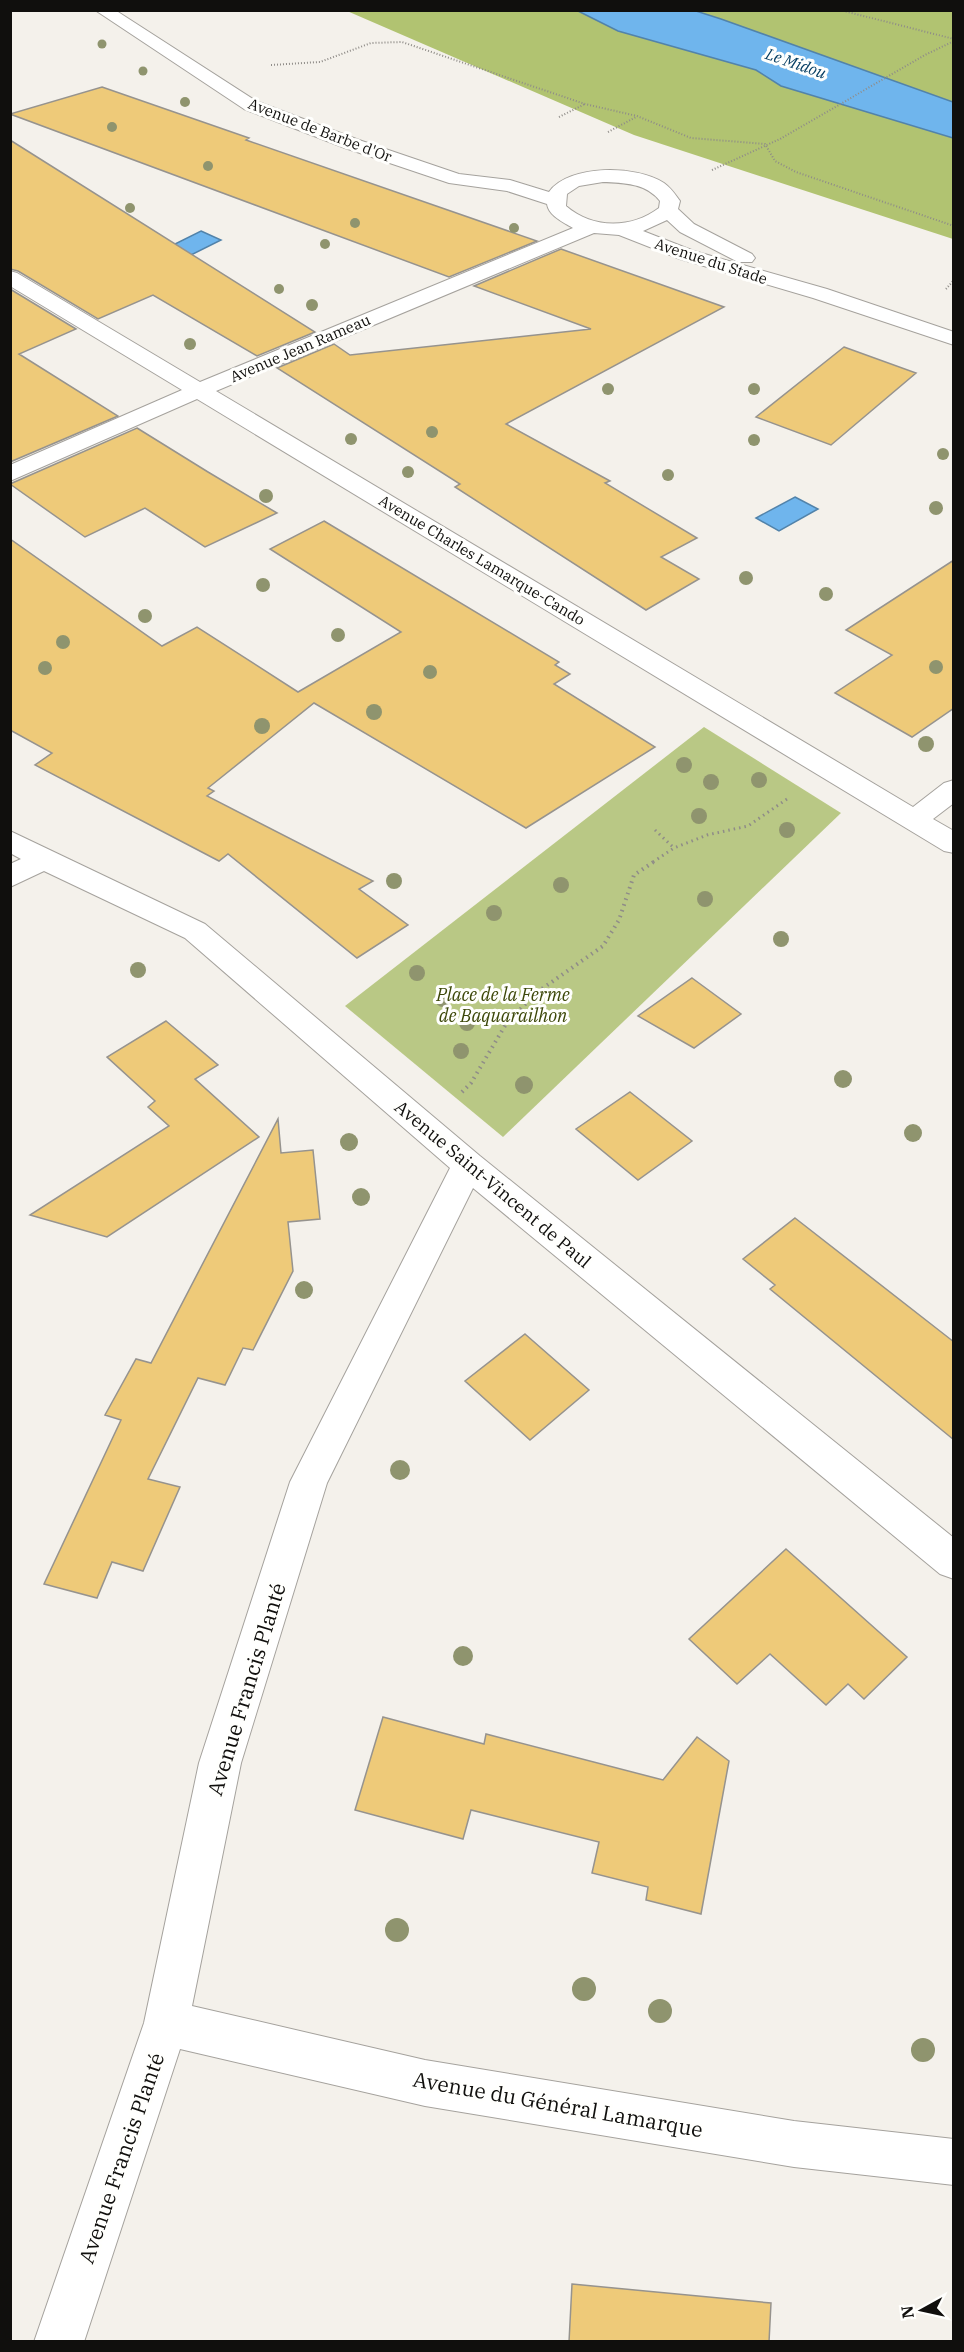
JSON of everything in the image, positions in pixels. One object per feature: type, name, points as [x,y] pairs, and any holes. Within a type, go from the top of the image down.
[{"type":"street","name":"Avenue de Barbe d'Or","points":[[103,10],[250,105],[352,144],[456,179],[510,186],[557,201]]},
{"type":"street","points":[[603,176],[621,176],[657,186],[670,201],[668,210],[651,223],[622,229],[592,227],[563,215],[556,207],[557,194],[572,183],[603,176]]},
{"type":"street","name":"Avenue du Stade","points":[[668,210],[687,228],[802,289]]},
{"type":"street","name":"Avenue Jean Rameau","points":[[10,474],[199,390],[592,227]]},
{"type":"street","name":"Avenue du Stade","points":[[622,229],[658,246],[728,269],[802,289],[954,339]]},
{"type":"street","name":"Avenue Charles Lamarque-Cando","points":[[10,277],[954,844]]},
{"type":"street","points":[[914,820],[954,789]]},
{"type":"street","name":"Avenue Saint-Vincent de Paul","points":[[10,840],[43,859],[195,931],[468,1165],[954,1562]]},
{"type":"street","points":[[10,877],[43,859]]},
{"type":"street","name":"Avenue Francis Planté","points":[[59,2342],[166,2022],[220,1762],[309,1482],[468,1165]]},
{"type":"street","name":"Avenue du Général Lamarque","points":[[166,2022],[425,2083],[794,2144],[954,2162]]},
{"type":"path","points":[[840,10],[954,40]]},
{"type":"path","points":[[263,67],[324,61],[362,44],[391,40],[585,104],[637,116],[691,138],[765,144]]},
{"type":"path","points":[[712,170],[780,139],[954,40]]},
{"type":"path","points":[[559,117],[585,104]]},
{"type":"path","points":[[606,133],[637,116]]},
{"type":"path","points":[[765,144],[774,161],[796,172],[954,226]]},
{"type":"path","points":[[425,1128],[471,1083],[506,1024],[536,993],[603,946],[619,920],[634,875],[674,848],[707,835],[748,826],[788,799],[820,764]]},
{"type":"path","points":[[655,830],[674,848]]},
{"type":"green space","points":[[347,11],[953,11],[953,239],[634,135]]},
{"type":"green space","name":"Place de la Ferme de Baquarailhon","points":[[704,727],[841,813],[503,1137],[345,1006]]},
{"type":"water","name":"Le Midou","points":[[578,11],[696,11],[721,19],[953,102],[953,138],[781,86],[756,70],[618,31]]},
{"type":"water","points":[[201,231],[221,240],[189,256],[169,247]]},
{"type":"water","points":[[795,497],[818,509],[779,531],[756,518]]},
{"type":"building","points":[[102,87],[249,138],[246,140],[537,241],[449,277],[10,114]]},
{"type":"building","points":[[10,140],[315,332],[257,356],[153,295],[98,319],[18,271],[10,269]]},
{"type":"building","points":[[561,249],[724,307],[506,424],[610,481],[605,483],[697,538],[661,557],[699,579],[646,610],[455,487],[460,484],[277,368],[334,344],[350,355],[591,329],[474,286]]},
{"type":"building","points":[[10,289],[76,329],[19,354],[118,416],[10,462]]},
{"type":"building","points":[[844,347],[916,373],[831,445],[756,417]]},
{"type":"building","points":[[137,428],[277,513],[205,547],[145,508],[85,537],[10,484]]},
{"type":"building","points":[[324,521],[559,662],[555,665],[570,674],[554,684],[655,747],[526,828],[314,703],[208,788],[214,791],[207,796],[373,881],[359,889],[408,925],[357,958],[228,854],[219,861],[35,765],[52,753],[10,730],[10,539],[162,646],[197,627],[298,692],[401,632],[270,549]]},
{"type":"building","points":[[954,560],[954,708],[912,737],[835,693],[892,655],[846,630]]},
{"type":"building","points":[[692,978],[741,1014],[694,1048],[638,1016]]},
{"type":"building","points":[[166,1021],[218,1065],[195,1079],[259,1137],[107,1237],[30,1215],[169,1126],[148,1107],[155,1101],[107,1057]]},
{"type":"building","points":[[630,1092],[692,1141],[638,1180],[576,1129]]},
{"type":"building","points":[[278,1119],[281,1153],[313,1150],[320,1219],[288,1222],[293,1271],[253,1350],[243,1348],[225,1385],[198,1378],[148,1479],[180,1487],[143,1571],[112,1562],[97,1598],[44,1584],[121,1420],[105,1415],[136,1359],[151,1363]]},
{"type":"building","points":[[795,1218],[954,1342],[954,1440],[770,1289],[775,1285],[743,1259]]},
{"type":"building","points":[[525,1334],[589,1390],[530,1440],[465,1381]]},
{"type":"building","points":[[786,1549],[907,1657],[864,1699],[848,1684],[826,1705],[770,1654],[737,1684],[689,1639]]},
{"type":"building","points":[[383,1717],[484,1744],[486,1734],[663,1780],[697,1737],[729,1761],[701,1914],[646,1900],[648,1887],[592,1873],[599,1842],[471,1810],[463,1839],[355,1810]]},
{"type":"building","points":[[572,2284],[771,2303],[769,2342],[569,2342]]}]
